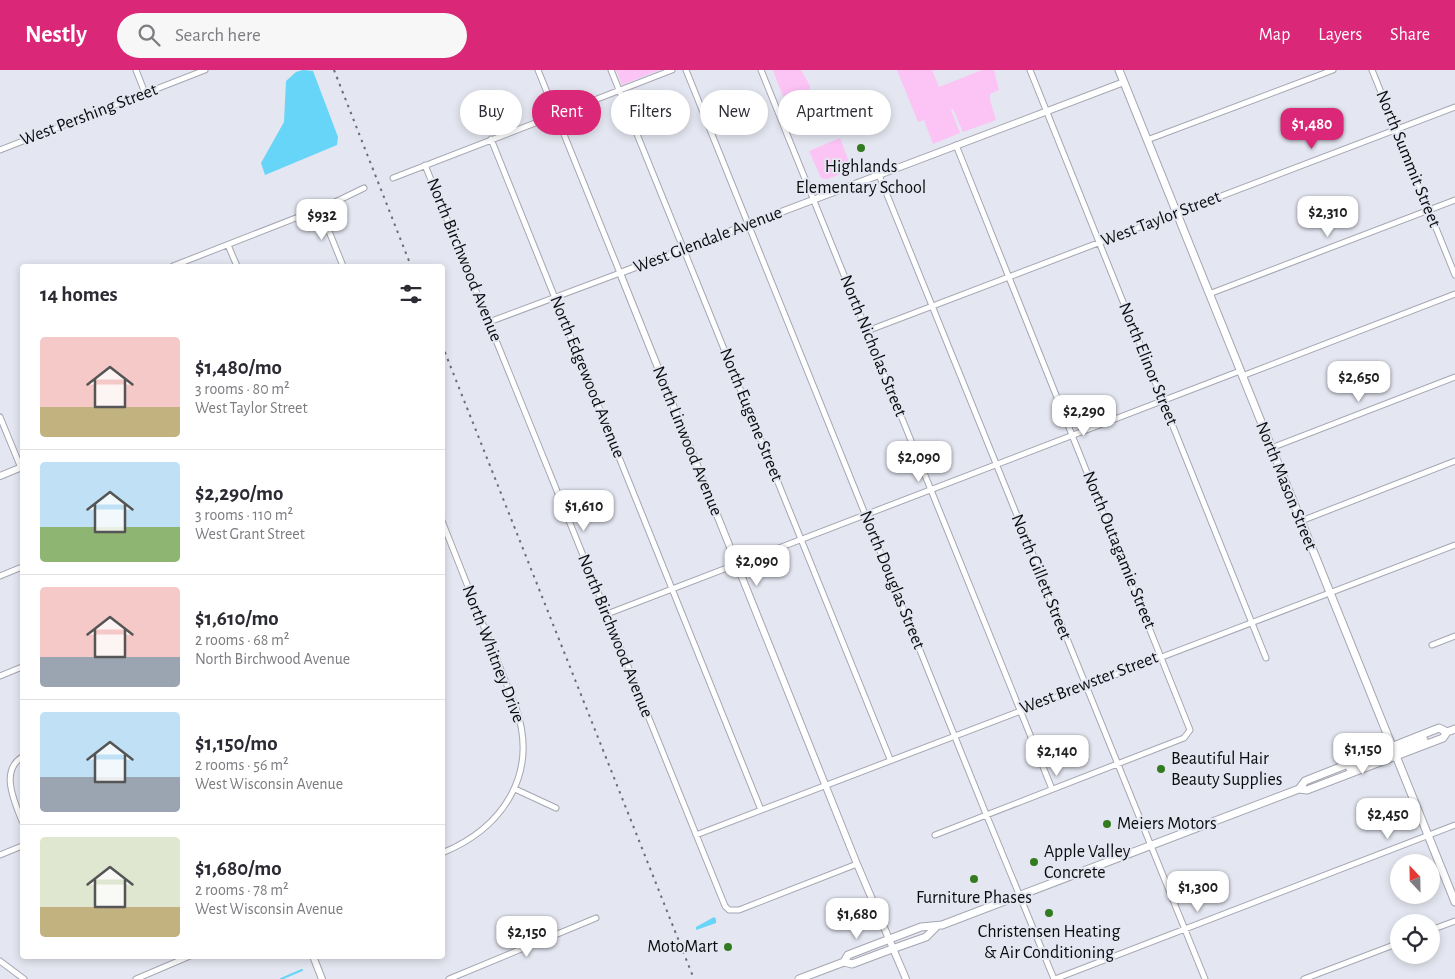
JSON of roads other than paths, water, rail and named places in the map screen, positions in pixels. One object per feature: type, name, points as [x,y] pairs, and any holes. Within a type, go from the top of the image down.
[{"type":"main road","name":"North Mason Street","points":[[1119,70],[1455,902]]},
{"type":"main road","points":[[1299,789],[1305,780],[1440,728]]},
{"type":"main road","points":[[1440,728],[1447,732]]},
{"type":"main road","points":[[1395,756],[1404,748],[1435,735],[1440,728]]},
{"type":"main road","points":[[800,979],[844,962],[852,964],[926,937],[935,928],[1299,789],[1307,790],[1443,738],[1447,732],[1455,729]]},
{"type":"main road","points":[[1319,785],[1332,776],[1382,756],[1391,747]]},
{"type":"main road","points":[[844,962],[848,955],[921,927],[935,928]]},
{"type":"street","points":[[136,70],[145,93]]},
{"type":"street","name":"West Pershing Street","points":[[0,150],[205,70]]},
{"type":"street","name":"North Linwood Avenue","points":[[538,70],[546,90]]},
{"type":"street","name":"North Eugene Street","points":[[611,70],[620,90]]},
{"type":"street","points":[[620,90],[672,70]]},
{"type":"street","name":"North Douglas Street","points":[[686,70],[986,814],[1055,979]]},
{"type":"street","name":"North Nicholas Street","points":[[761,70],[1052,789]]},
{"type":"street","name":"North Elinor Street","points":[[1030,70],[1266,658]]},
{"type":"street","points":[[1147,140],[1333,70]]},
{"type":"street","name":"North Summit Street","points":[[1372,70],[1455,275]]},
{"type":"street","name":"West Glendale Avenue","points":[[489,322],[1124,82]]},
{"type":"street","name":"West Taylor Street","points":[[867,331],[1455,106]]},
{"type":"street","points":[[393,178],[532,124]]},
{"type":"street","name":"North Linwood Avenue","points":[[563,135],[857,864],[906,979]]},
{"type":"street","name":"North Eugene Street","points":[[638,135],[890,759]]},
{"type":"street","name":"North Edgewood Avenue","points":[[491,139],[761,810]]},
{"type":"street","name":"North Outagamie Street","points":[[956,145],[1162,656],[1190,732],[1184,738],[1116,764]]},
{"type":"street","name":"North Birchwood Avenue","points":[[425,165],[725,906],[729,910],[738,910],[857,864]]},
{"type":"street","name":"North Gillett Street","points":[[879,175],[1116,764],[1205,979]]},
{"type":"street","points":[[178,264],[320,209],[364,188]]},
{"type":"street","points":[[1209,294],[1455,200]]},
{"type":"street","points":[[320,209],[342,264]]},
{"type":"street","points":[[228,245],[235,264]]},
{"type":"street","points":[[606,614],[1163,400],[1241,374],[1455,294]]},
{"type":"street","points":[[1271,448],[1455,377]]},
{"type":"street","points":[[0,417],[20,462]]},
{"type":"street","points":[[1301,521],[1455,461]]},
{"type":"street","points":[[0,476],[20,468]]},
{"type":"street","name":"North Whitney Drive","points":[[445,529],[520,718],[523,737],[523,756],[515,789],[499,814],[482,831],[464,843],[445,852]]},
{"type":"street","name":"West Brewster Street","points":[[696,835],[890,759],[1455,545]]},
{"type":"street","points":[[0,576],[20,568]]},
{"type":"street","points":[[1432,645],[1455,636]]},
{"type":"street","points":[[0,676],[20,668]]},
{"type":"street","points":[[20,759],[13,765],[8,779],[20,816]]},
{"type":"street","points":[[934,834],[1116,764]]},
{"type":"street","points":[[515,789],[556,808]]},
{"type":"street","points":[[1055,979],[1455,825]]},
{"type":"street","points":[[0,855],[20,847]]},
{"type":"street","points":[[449,979],[596,918]]},
{"type":"street","points":[[1440,927],[1455,921]]},
{"type":"street","points":[[1304,979],[1390,946]]},
{"type":"street","points":[[136,979],[183,959]]},
{"type":"street","points":[[314,959],[322,979]]},
{"type":"street","points":[[0,961],[24,979]]},
{"type":"water","points":[[303,70],[313,71],[338,137],[337,145],[265,175],[261,163],[284,122],[286,81],[296,72]]},
{"type":"water","points":[[714,917],[716,923],[696,930],[696,927]]},
{"type":"waterway","points":[[281,979],[302,970]]},
{"type":"railway","points":[[334,70],[410,264]]},
{"type":"railway","points":[[445,353],[694,979]]},
{"type":"place","name":"Highlands Elementary School","points":[[861,148]]},
{"type":"place","name":"Beautiful Hair Beauty Supplies","points":[[1161,769]]},
{"type":"place","name":"Meiers Motors","points":[[1107,824]]},
{"type":"place","name":"Apple Valley Concrete","points":[[1034,862]]},
{"type":"place","name":"Furniture Phases","points":[[974,879]]},
{"type":"place","name":"Christensen Heating & Air Conditioning","points":[[1049,913]]},
{"type":"place","name":"MotoMart","points":[[728,947]]}]
